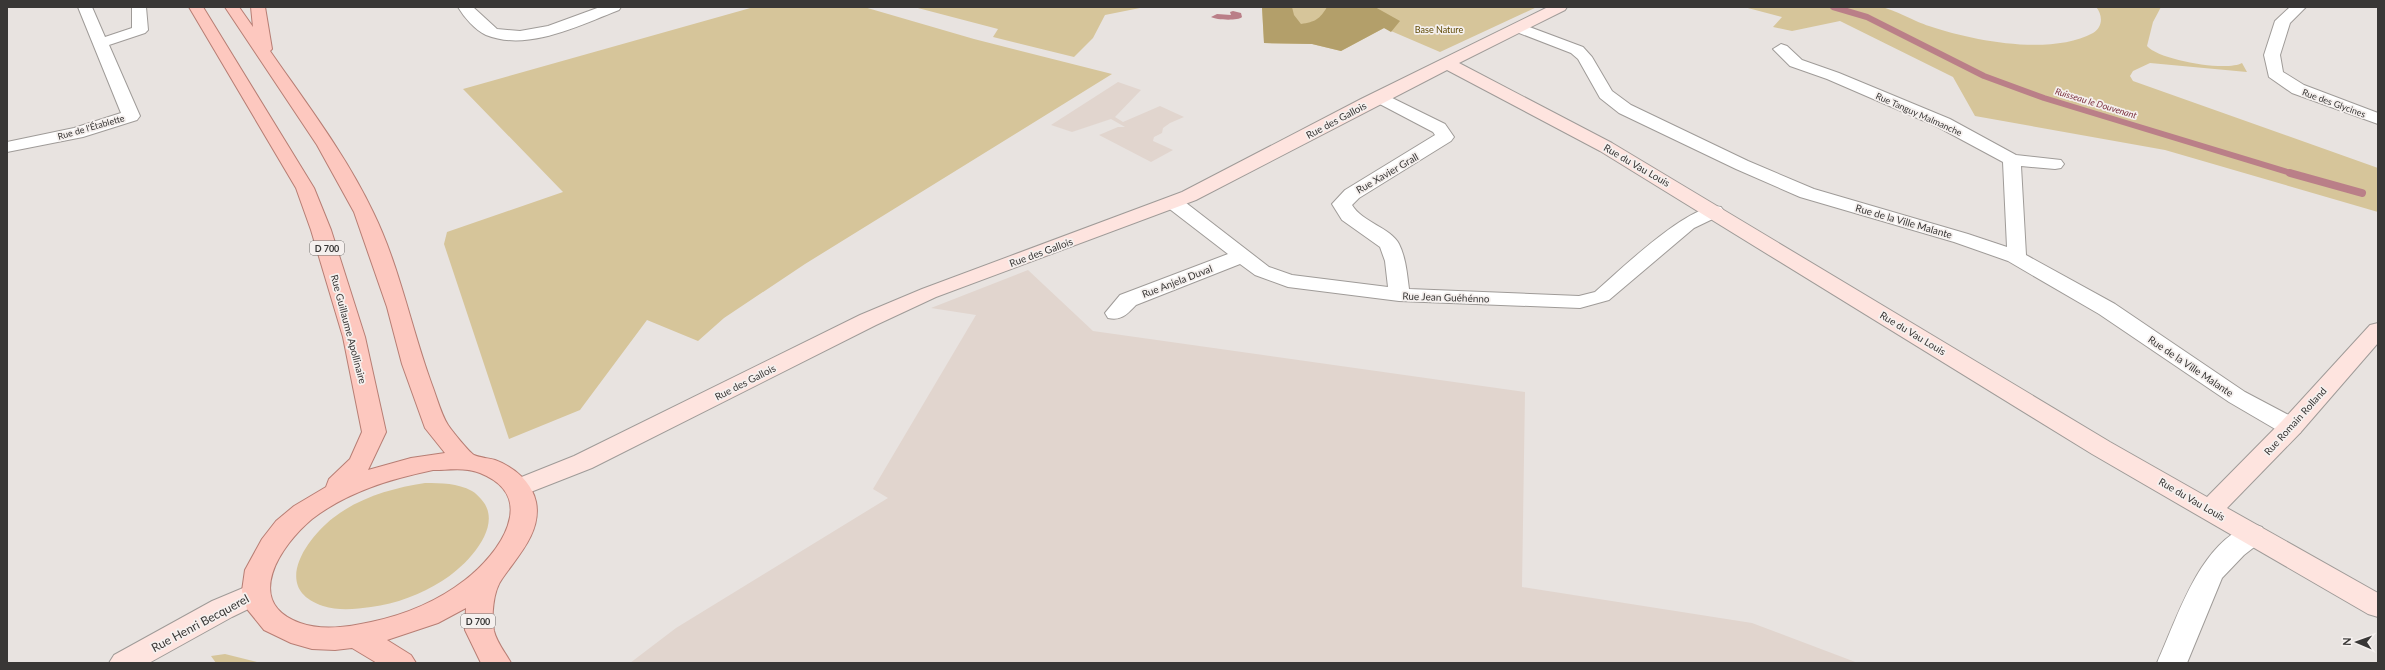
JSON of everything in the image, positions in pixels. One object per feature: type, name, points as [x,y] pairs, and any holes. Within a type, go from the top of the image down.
[{"type":"main road","name":"Rue Guillaume Apollinaire","points":[[196,7],[305,188],[321,230],[354,337],[374,432],[360,463],[324,499]]},
{"type":"main road","points":[[232,7],[326,145],[364,212],[398,307],[413,364],[437,428],[466,462]]},
{"type":"main road","points":[[258,7],[265,54]]},
{"type":"main road","name":"Rue des Gallois","points":[[518,488],[583,462],[868,320],[930,293],[1174,203],[1380,97],[1560,7]]},
{"type":"main road","name":"Rue du Vau Louis","points":[[1448,64],[1606,147],[1714,211],[2101,448],[2378,606]]},
{"type":"main road","name":"Rue Romain Rolland","points":[[2210,509],[2291,427],[2375,337]]},
{"type":"main road","points":[[433,462],[466,462],[494,470],[506,476],[518,488],[525,507],[522,529],[509,552],[488,577],[450,604],[405,625],[357,637],[318,638],[286,631],[264,616],[255,594],[258,570],[272,545],[295,520],[324,499],[360,481],[397,468],[433,462]]},
{"type":"main road","name":"D 700","points":[[488,577],[478,607],[479,634],[496,663]]},
{"type":"main road","name":"Rue Henri Becquerel","points":[[124,663],[222,609],[255,594]]},
{"type":"main road","points":[[357,637],[401,663]]},
{"type":"street","name":"Rue de l'Établette","points":[[7,147],[77,133],[131,116],[86,7]]},
{"type":"street","points":[[101,43],[140,30],[139,7]]},
{"type":"street","points":[[465,7],[491,32],[507,35],[545,32],[614,7]]},
{"type":"street","name":"Rue des Glycines","points":[[2299,7],[2283,21],[2272,55],[2276,74],[2298,89],[2378,119]]},
{"type":"street","name":"Rue de la Ville Malante","points":[[1519,28],[1577,50],[1584,57],[1606,94],[1625,109],[1742,165],[1808,193],[1961,238],[2015,257],[2107,309],[2237,397],[2291,427]]},
{"type":"street","name":"Rue Tanguy Malmanche","points":[[1781,49],[1796,63],[1833,76],[1944,123],[2012,160]]},
{"type":"street","name":"Rue Xavier Grall","points":[[1380,97],[1439,128],[1445,137],[1352,194],[1342,204],[1349,216],[1388,244],[1395,261],[1399,295]]},
{"type":"street","points":[[2015,257],[2017,252],[2012,160],[2055,164]]},
{"type":"street","name":"Rue Jean Guéhénno","points":[[1174,203],[1262,271],[1288,281],[1399,295],[1580,302],[1602,296],[1687,224],[1714,211]]},
{"type":"street","name":"Rue Anjela Duval","points":[[1116,313],[1128,300],[1242,256]]},
{"type":"street","points":[[2172,663],[2212,572],[2235,548],[2253,534]]},
{"type":"shaded area","points":[[1262,7],[1292,7],[1294,15],[1301,24],[1317,19],[1327,7],[1375,7],[1400,21],[1391,32],[1384,28],[1341,51],[1312,44],[1264,43]]},
{"type":"shaded area","points":[[1233,11],[1241,13],[1242,17],[1227,20],[1211,17],[1217,14],[1231,15],[1230,12]]},
{"type":"shaded area","points":[[1118,82],[1141,90],[1115,117],[1123,122],[1160,106],[1184,117],[1170,123],[1163,128],[1162,133],[1154,137],[1153,141],[1173,150],[1151,162],[1099,135],[1118,127],[1125,127],[1111,119],[1072,132],[1051,125]]},
{"type":"shaded area","points":[[1028,270],[1093,331],[1525,392],[1522,587],[1752,623],[1858,663],[630,663],[676,628],[888,498],[873,489],[976,315],[931,308]]},
{"type":"green space","points":[[754,7],[864,7],[974,39],[1112,74],[805,264],[724,318],[698,341],[647,320],[580,410],[509,439],[444,244],[447,232],[563,192],[463,89]]},
{"type":"green space","points":[[914,7],[1145,7],[1105,15],[1093,38],[1074,57],[993,37],[998,29]]},
{"type":"green space","name":"Base Nature","points":[[1262,7],[1537,7],[1440,52],[1384,28],[1341,51],[1312,44],[1264,43]]},
{"type":"green space","points":[[1744,7],[1881,7],[1947,32],[1989,41],[2034,45],[2056,44],[2075,40],[2093,33],[2099,28],[2101,21],[2100,14],[2096,7],[2161,7],[2153,22],[2147,46],[2165,56],[2193,63],[2222,66],[2242,63],[2247,72],[2150,63],[2133,71],[2130,76],[2133,81],[2378,168],[2378,212],[2165,150],[1975,116],[1953,77],[1840,21],[1792,31],[1773,27],[1782,17]]},
{"type":"green space","points":[[425,483],[449,484],[466,488],[481,499],[487,510],[489,521],[486,533],[480,545],[461,566],[451,575],[426,590],[408,598],[380,606],[335,609],[323,606],[307,598],[299,588],[296,576],[298,564],[304,551],[323,527],[333,518],[354,504],[377,494]]},
{"type":"green space","points":[[225,654],[261,663],[216,663],[211,656]]},
{"type":"waterway","name":"Ruisseau le Douvenant","points":[[1833,7],[1867,17],[1984,76],[2044,98],[2294,174]]},
{"type":"waterway","name":"Ruisseau le Douvenant","points":[[2290,173],[2362,193]]}]
